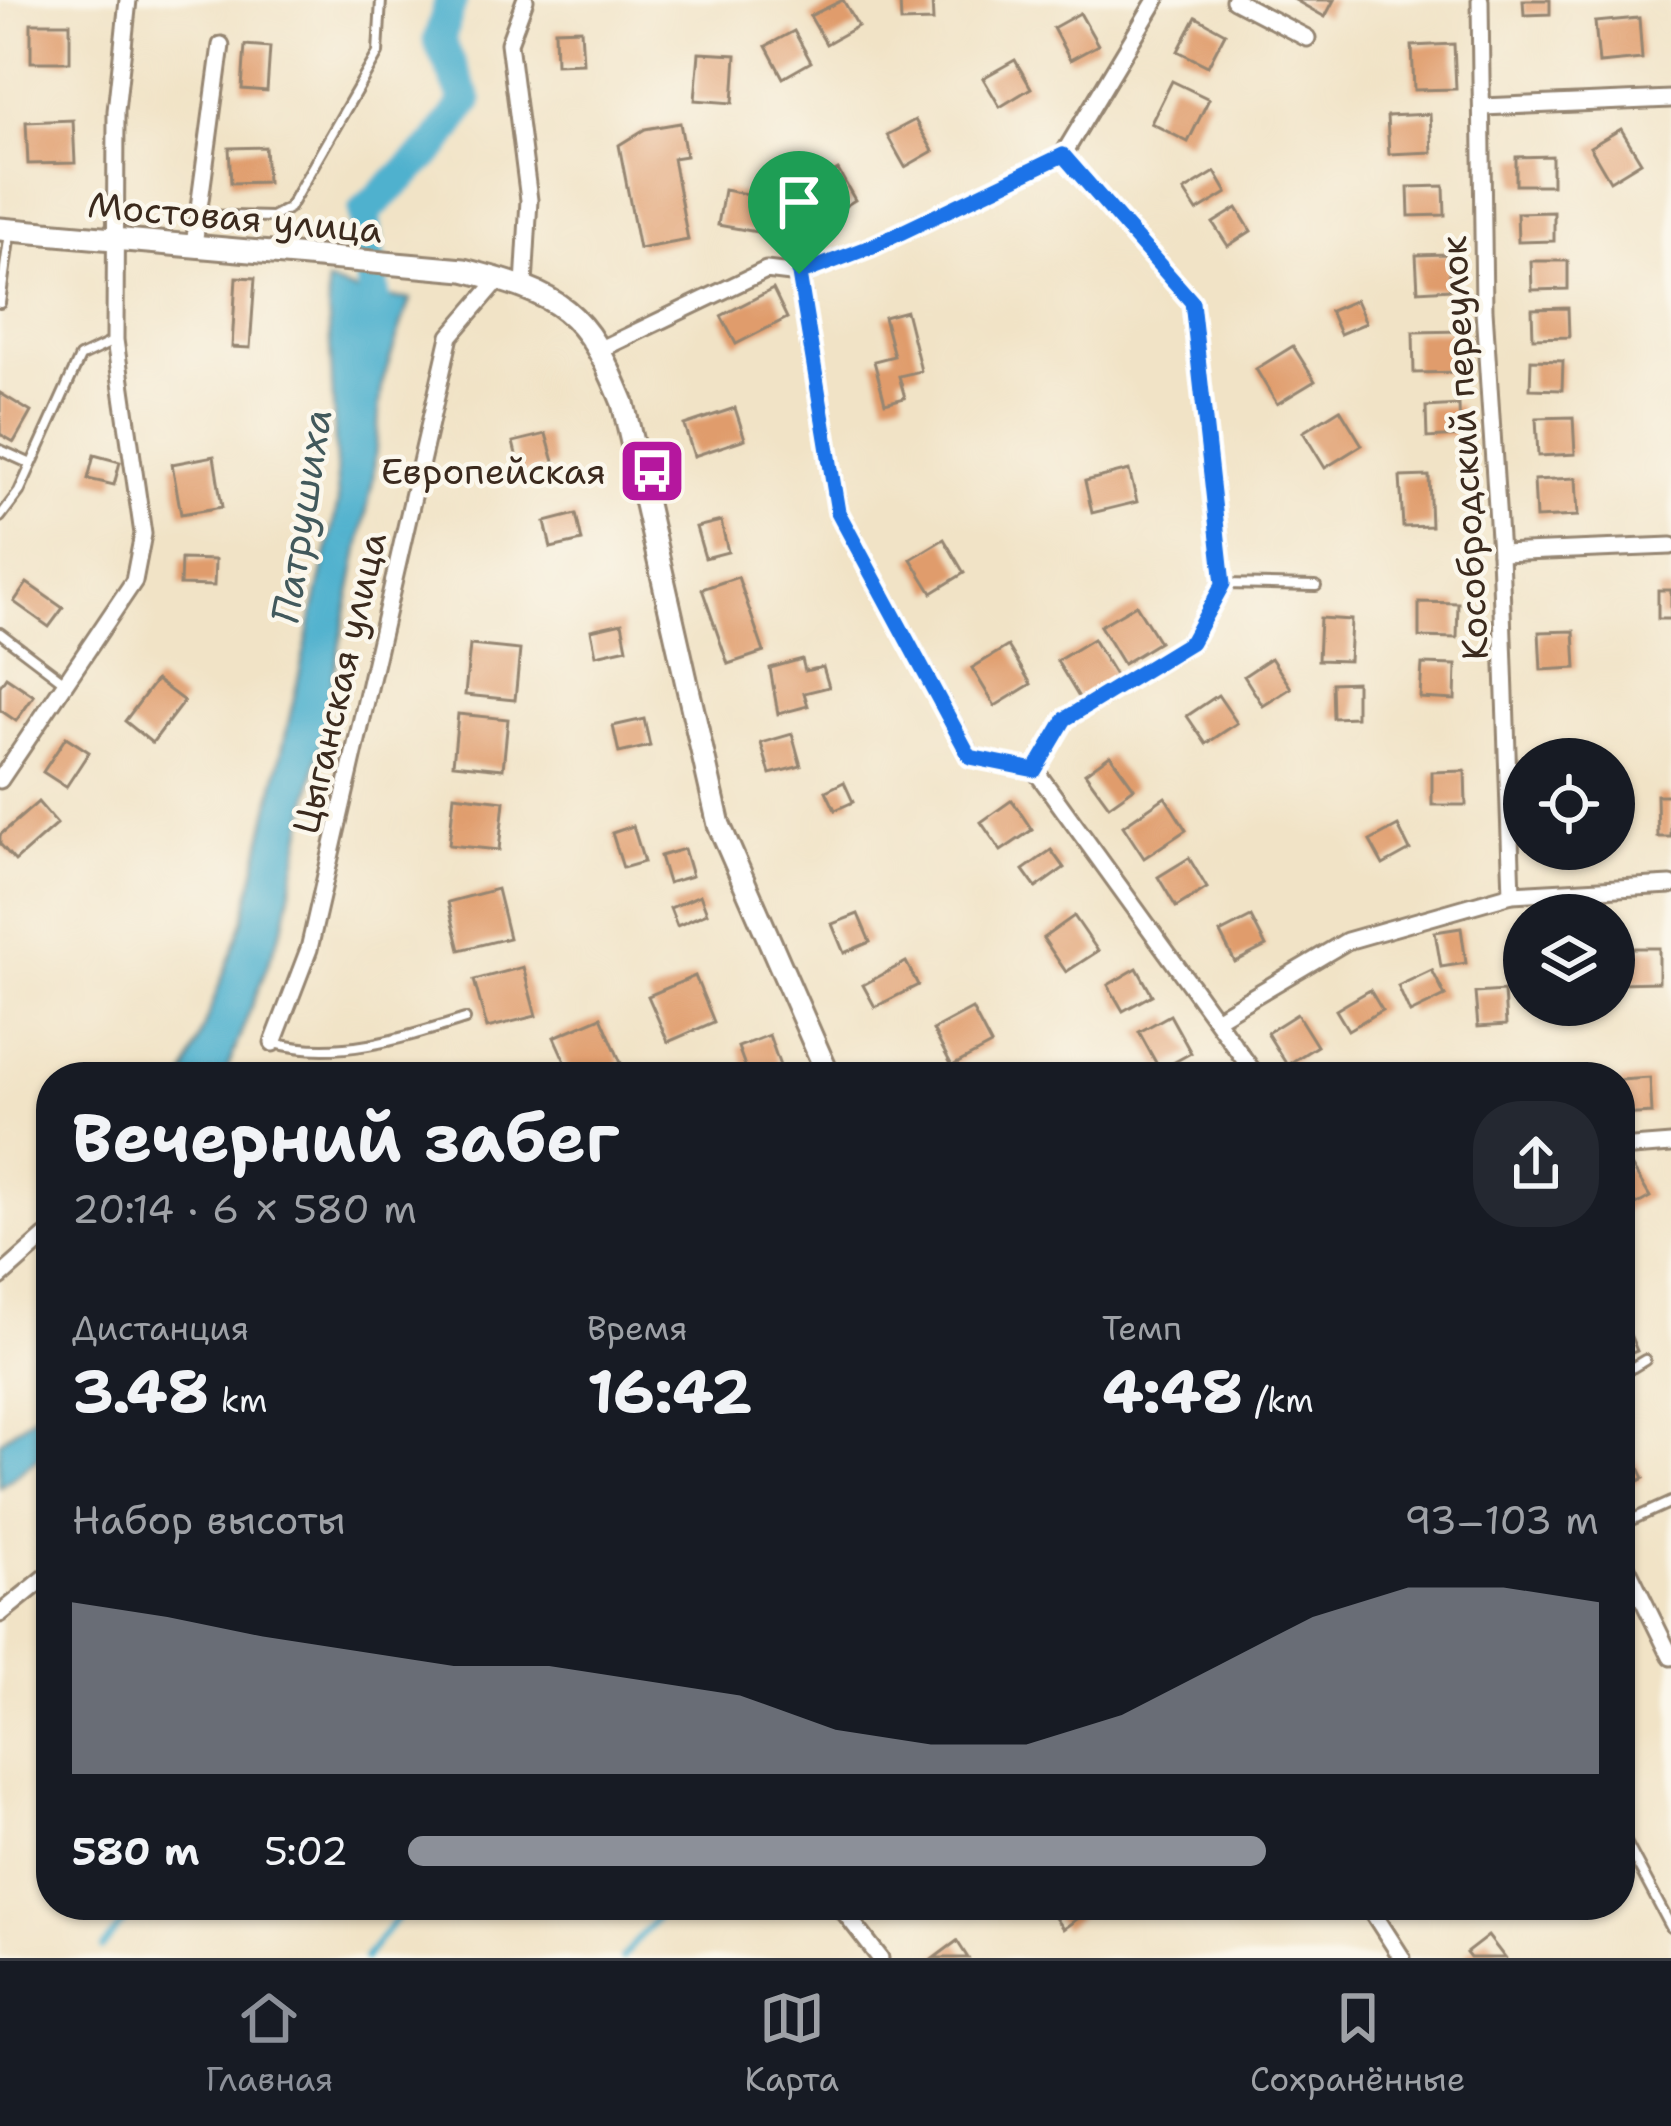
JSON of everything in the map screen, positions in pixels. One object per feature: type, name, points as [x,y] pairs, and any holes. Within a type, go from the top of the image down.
[{"type":"street","points":[[0,780],[134,581],[142,534],[115,340],[116,111],[128,0]]},
{"type":"street","points":[[524,285],[529,200],[509,43],[525,0]]},
{"type":"street","points":[[821,1062],[719,826],[641,475],[601,349],[766,270],[799,274],[873,246],[1063,155],[1156,0]]},
{"type":"street","points":[[1234,0],[1306,38]]},
{"type":"street","name":"Кособродский переулок","points":[[1480,0],[1484,310],[1500,553],[1512,894]]},
{"type":"street","points":[[194,245],[220,45]]},
{"type":"street","points":[[1483,107],[1671,100]]},
{"type":"street","points":[[1035,770],[1065,719],[1191,642],[1223,584],[1192,302],[1063,155]]},
{"type":"street","name":"Мостовая улица","points":[[5,230],[464,270],[524,285],[568,308],[601,349]]},
{"type":"street","points":[[799,274],[838,512],[970,757],[1035,770],[1247,1062]]},
{"type":"street","name":"Цыганская улица","points":[[273,1043],[309,949],[450,336],[499,279]]},
{"type":"street","points":[[1500,553],[1671,546]]},
{"type":"street","points":[[1512,894],[1671,885]]},
{"type":"street","points":[[1217,1018],[1347,940],[1503,897]]},
{"type":"street","points":[[1635,1147],[1671,1144]]},
{"type":"street","points":[[0,1277],[36,1245]]},
{"type":"street","points":[[1635,1580],[1666,1636],[1671,1657]]},
{"type":"street","points":[[0,1614],[36,1585]]},
{"type":"street","points":[[851,1920],[880,1958]]},
{"type":"street","points":[[1378,1920],[1402,1958]]},
{"type":"lane","points":[[197,215],[272,217],[289,208],[378,53],[381,0]]},
{"type":"lane","points":[[0,302],[5,230]]},
{"type":"lane","points":[[0,517],[31,464],[80,357],[115,340]]},
{"type":"lane","points":[[0,450],[31,464]]},
{"type":"lane","points":[[1223,584],[1316,586]]},
{"type":"lane","points":[[0,633],[68,683]]},
{"type":"lane","points":[[273,1043],[301,1050],[404,1041],[465,1018]]},
{"type":"lane","points":[[1635,1366],[1645,1360]]},
{"type":"lane","points":[[1635,1518],[1671,1502]]},
{"type":"lane","points":[[1635,1859],[1671,1927]]},
{"type":"water","points":[[327,282],[374,297],[410,299],[382,383],[373,479],[284,923],[230,1062],[191,1062],[244,919],[338,503]]},
{"type":"water","points":[[36,1413],[36,1459],[0,1487],[0,1441]]},
{"type":"building","points":[[843,0],[858,26],[826,44],[810,16]]},
{"type":"building","points":[[900,0],[932,0],[933,21],[901,22]]},
{"type":"building","points":[[1295,0],[1334,0],[1325,17]]},
{"type":"building","points":[[1523,0],[1550,0],[1550,14],[1524,15]]},
{"type":"building","points":[[1080,13],[1098,45],[1070,60],[1053,28]]},
{"type":"building","points":[[1196,17],[1225,33],[1208,66],[1178,51]]},
{"type":"building","points":[[1639,18],[1642,59],[1599,63],[1595,22]]},
{"type":"building","points":[[31,23],[70,23],[70,62],[31,62]]},
{"type":"building","points":[[581,29],[583,63],[556,64],[555,30]]},
{"type":"building","points":[[794,31],[811,62],[783,78],[766,46]]},
{"type":"building","points":[[1454,44],[1456,89],[1414,90],[1412,46]]},
{"type":"building","points":[[245,45],[270,47],[267,91],[242,89]]},
{"type":"building","points":[[699,53],[736,55],[733,103],[695,100]]},
{"type":"building","points":[[1015,60],[1031,88],[1000,107],[983,78]]},
{"type":"building","points":[[1172,81],[1209,99],[1188,142],[1151,123]]},
{"type":"building","points":[[1430,114],[1432,152],[1389,154],[1387,116]]},
{"type":"building","points":[[73,120],[75,163],[28,164],[26,122]]},
{"type":"building","points":[[915,120],[933,151],[905,167],[887,135]]},
{"type":"building","points":[[680,123],[686,156],[673,158],[688,240],[639,249],[619,145],[645,129]]},
{"type":"building","points":[[1621,129],[1641,162],[1610,181],[1590,147]]},
{"type":"building","points":[[265,147],[267,182],[231,183],[229,148]]},
{"type":"building","points":[[1552,156],[1552,185],[1516,185],[1516,157]]},
{"type":"building","points":[[838,170],[855,200],[815,225],[797,194]]},
{"type":"building","points":[[1215,172],[1227,193],[1197,211],[1184,191]]},
{"type":"building","points":[[1444,186],[1445,215],[1409,216],[1408,187]]},
{"type":"building","points":[[724,190],[774,199],[768,234],[718,225]]},
{"type":"building","points":[[1237,208],[1251,231],[1228,246],[1213,223]]},
{"type":"building","points":[[1554,212],[1554,241],[1518,242],[1517,213]]},
{"type":"building","points":[[1448,254],[1450,289],[1418,291],[1416,255]]},
{"type":"building","points":[[1531,261],[1568,261],[1568,289],[1532,290]]},
{"type":"building","points":[[236,277],[255,278],[250,348],[232,347]]},
{"type":"building","points":[[773,289],[787,318],[736,344],[721,316]]},
{"type":"building","points":[[1356,300],[1366,323],[1340,334],[1330,311]]},
{"type":"building","points":[[1568,308],[1569,337],[1533,338],[1532,309]]},
{"type":"building","points":[[906,311],[921,371],[899,376],[905,398],[885,403],[874,361],[894,356],[884,317]]},
{"type":"building","points":[[1464,331],[1465,372],[1414,373],[1413,332]]},
{"type":"building","points":[[1293,346],[1315,381],[1277,404],[1256,369]]},
{"type":"building","points":[[1531,360],[1563,361],[1562,390],[1530,389]]},
{"type":"building","points":[[0,393],[31,412],[14,442],[0,434]]},
{"type":"building","points":[[1459,405],[1460,436],[1427,438],[1426,407]]},
{"type":"building","points":[[735,408],[745,439],[694,456],[684,425]]},
{"type":"building","points":[[1340,409],[1362,445],[1325,468],[1303,432]]},
{"type":"building","points":[[1573,417],[1575,454],[1538,456],[1536,418]]},
{"type":"building","points":[[546,434],[555,465],[521,474],[513,442]]},
{"type":"building","points":[[94,455],[120,462],[114,485],[88,479]]},
{"type":"building","points":[[214,456],[222,507],[181,514],[172,464]]},
{"type":"building","points":[[1129,470],[1137,502],[1092,513],[1085,481]]},
{"type":"building","points":[[1429,476],[1431,526],[1403,527],[1400,477]]},
{"type":"building","points":[[1576,478],[1578,516],[1536,518],[1534,480]]},
{"type":"building","points":[[576,514],[582,541],[551,548],[545,522]]},
{"type":"building","points":[[721,521],[728,552],[705,558],[696,527]]},
{"type":"building","points":[[944,539],[964,573],[932,593],[911,559]]},
{"type":"building","points":[[181,559],[215,560],[214,586],[180,585]]},
{"type":"building","points":[[738,577],[764,652],[728,664],[702,589]]},
{"type":"building","points":[[27,583],[63,608],[49,627],[14,602]]},
{"type":"building","points":[[1658,590],[1671,590],[1671,619],[1658,619]]},
{"type":"building","points":[[1419,602],[1458,603],[1457,638],[1419,637]]},
{"type":"building","points":[[1136,605],[1159,642],[1123,664],[1100,626]]},
{"type":"building","points":[[1320,618],[1351,620],[1349,661],[1318,660]]},
{"type":"building","points":[[622,623],[627,648],[596,655],[591,630]]},
{"type":"building","points":[[1574,631],[1576,668],[1541,670],[1539,632]]},
{"type":"building","points":[[1093,639],[1116,677],[1080,699],[1057,661]]},
{"type":"building","points":[[470,645],[520,650],[515,700],[465,695]]},
{"type":"building","points":[[1008,646],[1031,684],[995,706],[972,668]]},
{"type":"building","points":[[1271,658],[1291,688],[1263,706],[1244,676]]},
{"type":"building","points":[[802,659],[805,671],[823,667],[829,687],[804,693],[808,706],[778,714],[770,668]]},
{"type":"building","points":[[1422,664],[1456,665],[1455,700],[1420,698]]},
{"type":"building","points":[[6,677],[34,696],[16,721],[0,710],[0,686]]},
{"type":"building","points":[[156,680],[184,701],[152,743],[125,721]]},
{"type":"building","points":[[1356,682],[1356,717],[1333,718],[1332,683]]},
{"type":"building","points":[[1218,695],[1237,723],[1206,744],[1187,716]]},
{"type":"building","points":[[458,714],[508,719],[503,769],[453,764]]},
{"type":"building","points":[[644,719],[650,746],[619,753],[613,726]]},
{"type":"building","points":[[792,734],[801,766],[770,774],[761,743]]},
{"type":"building","points":[[66,737],[89,752],[66,787],[43,772]]},
{"type":"building","points":[[1110,755],[1134,788],[1109,806],[1085,773]]},
{"type":"building","points":[[1465,771],[1466,805],[1432,805],[1432,772]]},
{"type":"building","points":[[844,782],[853,802],[835,810],[826,791]]},
{"type":"building","points":[[454,795],[504,801],[499,850],[449,845]]},
{"type":"building","points":[[1657,795],[1671,795],[1671,837],[1658,837]]},
{"type":"building","points":[[1165,797],[1186,830],[1144,858],[1123,826]]},
{"type":"building","points":[[1012,800],[1032,830],[1001,851],[981,822]]},
{"type":"building","points":[[38,802],[57,824],[15,861],[0,844],[0,835]]},
{"type":"building","points":[[633,826],[644,862],[623,868],[612,833]]},
{"type":"building","points":[[1398,826],[1410,850],[1383,865],[1370,841]]},
{"type":"building","points":[[684,849],[692,876],[668,883],[660,856]]},
{"type":"building","points":[[1051,850],[1064,868],[1036,888],[1023,870]]},
{"type":"building","points":[[1189,858],[1207,888],[1176,907],[1158,877]]},
{"type":"building","points":[[497,889],[509,938],[460,950],[448,902]]},
{"type":"building","points":[[700,895],[707,913],[677,926],[670,908]]},
{"type":"building","points":[[858,914],[870,942],[844,953],[832,924]]},
{"type":"building","points":[[1074,916],[1098,951],[1066,972],[1043,938]]},
{"type":"building","points":[[1251,917],[1266,946],[1235,962],[1220,933]]},
{"type":"building","points":[[1461,928],[1466,963],[1441,967],[1435,932]]},
{"type":"building","points":[[1635,948],[1659,948],[1659,982],[1635,983]]},
{"type":"building","points":[[906,962],[918,985],[875,1007],[863,985]]},
{"type":"building","points":[[523,967],[536,1016],[487,1028],[474,980]]},
{"type":"building","points":[[1137,968],[1152,995],[1123,1011],[1108,985]]},
{"type":"building","points":[[1432,970],[1445,996],[1410,1013],[1398,986]]},
{"type":"building","points":[[695,976],[714,1022],[668,1042],[648,996]]},
{"type":"building","points":[[1370,990],[1382,1010],[1348,1030],[1336,1010]]},
{"type":"building","points":[[1503,991],[1503,1025],[1478,1027],[1475,993]]},
{"type":"building","points":[[972,1009],[991,1045],[959,1062],[950,1062],[933,1030]]},
{"type":"building","points":[[1297,1014],[1317,1046],[1285,1062],[1267,1033]]},
{"type":"building","points":[[1170,1015],[1191,1053],[1175,1062],[1156,1062],[1139,1032]]},
{"type":"building","points":[[601,1017],[621,1062],[565,1062],[554,1037]]},
{"type":"building","points":[[769,1035],[779,1062],[744,1062],[738,1047]]},
{"type":"building","points":[[1650,1078],[1652,1113],[1635,1114],[1635,1079]]},
{"type":"building","points":[[1635,1172],[1650,1197],[1635,1206]]},
{"type":"building","points":[[1635,1460],[1644,1478],[1635,1482]]},
{"type":"building","points":[[1488,1936],[1505,1958],[1470,1958],[1466,1953]]},
{"type":"building","points":[[957,1941],[968,1958],[934,1958]]},
{"type":"waterway","name":"Патрушиха","points":[[369,339],[374,297],[364,212],[436,145],[466,101],[439,40],[451,0]]},
{"type":"waterway","points":[[102,1948],[125,1920]]},
{"type":"waterway","points":[[365,1958],[395,1920]]},
{"type":"waterway","points":[[622,1958],[654,1920]]},
{"type":"place","name":"Европейская","points":[[652,471]]},
{"type":"route","points":[[1063,155],[1192,302],[1223,584],[1191,642],[1065,719],[1035,770],[970,757],[838,512],[799,274],[873,246],[1063,155]]}]
